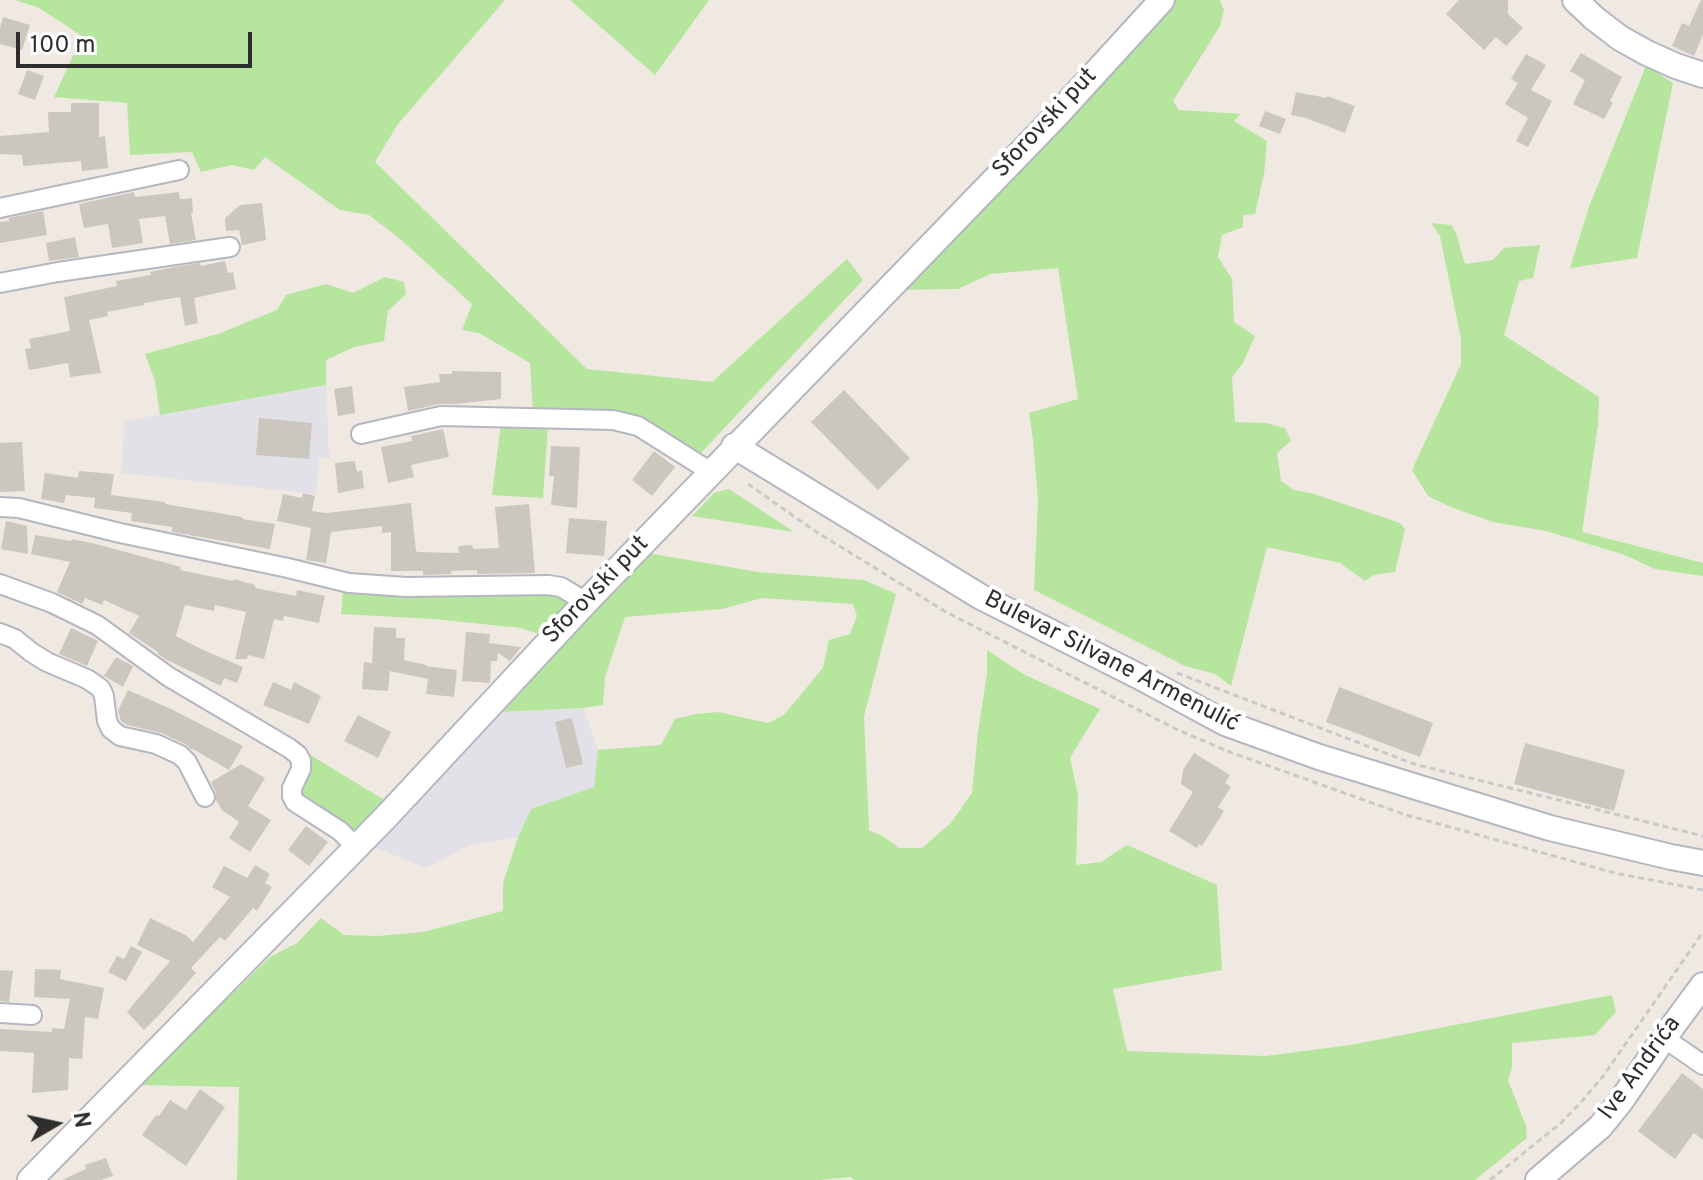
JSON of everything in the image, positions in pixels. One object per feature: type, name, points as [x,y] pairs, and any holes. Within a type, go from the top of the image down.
[{"type":"street","name":"Sforovski put","points":[[30,1180],[386,817],[734,446],[1056,116],[1162,0]]},
{"type":"street","points":[[1575,0],[1620,38],[1676,66],[1703,75]]},
{"type":"street","points":[[0,208],[179,170]]},
{"type":"street","points":[[0,283],[230,247]]},
{"type":"street","points":[[361,434],[441,416],[613,420],[638,426],[711,472]]},
{"type":"street","name":"Bulevar Silvane Armenulić","points":[[734,446],[981,597],[1225,723],[1319,757],[1550,828],[1703,863]]},
{"type":"street","points":[[0,507],[19,508],[349,583],[406,587],[548,585],[561,587],[586,602]]},
{"type":"street","points":[[0,584],[52,603],[97,625],[169,677],[289,748],[301,761],[301,769],[292,788],[295,802],[340,831],[355,846]]},
{"type":"street","points":[[0,633],[15,639],[47,662],[96,685],[104,696],[111,729],[120,736],[156,744],[180,755],[187,762],[205,797]]},
{"type":"street","name":"Ive Andrića","points":[[1538,1180],[1600,1127],[1703,985]]},
{"type":"street","points":[[0,1013],[32,1015]]},
{"type":"street","points":[[1664,1038],[1703,1065]]},
{"type":"path","points":[[1177,673],[1414,764],[1703,836]]},
{"type":"path","points":[[1490,1180],[1561,1123],[1582,1101],[1604,1075],[1703,932]]},
{"type":"shaded area","points":[[326,385],[329,458],[319,458],[316,494],[121,473],[125,421]]},
{"type":"shaded area","points":[[583,708],[598,750],[595,787],[531,809],[518,837],[470,845],[426,868],[374,847],[500,712]]},
{"type":"green space","points":[[15,0],[505,0],[398,124],[375,162],[587,369],[712,382],[847,259],[863,280],[700,454],[643,418],[629,414],[533,413],[530,363],[479,333],[462,330],[472,304],[399,238],[369,215],[340,210],[265,157],[254,170],[232,165],[201,172],[192,152],[130,155],[127,103],[54,97],[82,36],[39,8]]},
{"type":"green space","points":[[570,0],[709,0],[655,75]]},
{"type":"green space","points":[[1174,0],[1220,0],[1224,10],[1220,26],[1173,101],[1179,110],[1241,114],[1234,121],[1267,141],[1255,214],[1243,215],[1243,227],[1222,235],[1218,257],[1232,279],[1234,322],[1255,336],[1243,363],[1232,377],[1235,422],[1266,423],[1285,428],[1291,441],[1277,453],[1281,481],[1294,490],[1400,523],[1405,529],[1395,572],[1373,575],[1365,581],[1340,563],[1267,547],[1231,686],[1215,674],[1185,666],[1034,590],[1038,500],[1029,413],[1078,399],[1058,268],[990,274],[958,289],[896,290]]},
{"type":"green space","points":[[1646,66],[1673,83],[1637,258],[1570,268],[1589,207]]},
{"type":"green space","points":[[1431,223],[1451,225],[1465,264],[1493,260],[1504,248],[1540,245],[1533,278],[1519,281],[1504,335],[1599,397],[1598,425],[1582,532],[1703,563],[1703,576],[1655,569],[1625,555],[1546,531],[1493,522],[1428,496],[1412,470],[1461,364],[1461,339],[1440,236]]},
{"type":"green space","points":[[385,277],[404,282],[406,294],[388,311],[384,341],[354,347],[326,360],[326,385],[160,415],[155,381],[145,354],[218,334],[277,310],[286,295],[326,284],[353,293]]},
{"type":"green space","points":[[501,424],[548,426],[543,498],[492,495]]},
{"type":"green space","points":[[729,489],[794,532],[692,516],[714,493]]},
{"type":"green space","points":[[648,553],[758,572],[864,580],[896,594],[864,716],[869,830],[899,848],[922,848],[951,823],[972,793],[987,674],[987,650],[1025,675],[1100,709],[1070,758],[1078,795],[1076,865],[1101,862],[1127,845],[1217,885],[1222,970],[1113,989],[1127,1051],[1266,1056],[1350,1045],[1612,995],[1616,1012],[1595,1035],[1512,1043],[1512,1068],[1508,1080],[1526,1126],[1527,1138],[1475,1180],[855,1180],[850,1177],[819,1180],[237,1180],[239,1087],[138,1085],[270,957],[297,943],[321,918],[344,935],[378,936],[423,932],[503,911],[503,883],[531,809],[594,787],[598,750],[661,745],[675,719],[696,714],[718,712],[768,723],[784,715],[823,668],[829,640],[850,634],[857,616],[853,604],[762,598],[722,609],[625,617],[605,677],[603,705],[500,712]]},
{"type":"green space","points":[[555,591],[562,595],[568,606],[542,632],[536,633],[521,628],[434,619],[341,614],[343,592]]},
{"type":"green space","points":[[307,753],[386,801],[357,834],[299,794]]},
{"type":"building","points":[[1459,0],[1508,0],[1508,14],[1523,28],[1506,46],[1496,37],[1484,50],[1446,14]]},
{"type":"building","points":[[1701,0],[1703,35],[1694,56],[1672,46],[1682,23],[1689,26]]},
{"type":"building","points":[[3,17],[30,25],[22,50],[0,44]]},
{"type":"building","points":[[1581,53],[1622,77],[1604,119],[1573,104],[1585,80],[1570,71]]},
{"type":"building","points":[[1526,54],[1546,65],[1531,90],[1552,101],[1528,147],[1516,141],[1528,118],[1505,104],[1518,83],[1511,79]]},
{"type":"building","points":[[27,70],[44,76],[35,100],[18,94]]},
{"type":"building","points":[[1296,92],[1327,96],[1355,106],[1345,133],[1291,115]]},
{"type":"building","points":[[71,103],[99,103],[99,137],[105,136],[108,168],[82,171],[81,161],[23,166],[22,155],[0,154],[0,136],[49,132],[48,112],[71,112]]},
{"type":"building","points":[[1265,111],[1286,119],[1280,134],[1259,126]]},
{"type":"building","points":[[134,192],[135,197],[179,192],[180,199],[192,198],[191,213],[196,240],[170,244],[165,216],[139,219],[143,243],[112,248],[108,224],[84,228],[79,204]]},
{"type":"building","points":[[262,203],[266,240],[242,245],[239,230],[226,231],[225,218],[240,205]]},
{"type":"building","points":[[43,211],[47,235],[0,243],[0,222]]},
{"type":"building","points":[[75,237],[79,257],[49,261],[46,243]]},
{"type":"building","points":[[225,261],[228,273],[233,272],[236,289],[194,298],[198,323],[185,326],[180,297],[107,312],[108,316],[89,320],[101,373],[70,377],[68,363],[29,370],[25,349],[31,348],[29,339],[70,331],[64,297],[117,286],[116,281],[151,275],[150,272]]},
{"type":"building","points":[[452,371],[501,372],[501,399],[439,404],[408,411],[404,387],[440,382],[439,374],[452,374]]},
{"type":"building","points":[[352,386],[355,413],[338,416],[334,389]]},
{"type":"building","points":[[844,390],[910,458],[878,490],[811,422]]},
{"type":"building","points":[[259,418],[312,423],[309,459],[256,455]]},
{"type":"building","points":[[443,429],[449,457],[411,465],[414,477],[388,483],[381,447],[412,441],[411,436]]},
{"type":"building","points":[[22,442],[25,491],[0,492],[0,443]]},
{"type":"building","points":[[551,446],[580,447],[577,508],[551,505],[554,476],[549,476]]},
{"type":"building","points":[[654,451],[675,467],[652,496],[632,480]]},
{"type":"building","points":[[355,461],[357,472],[362,470],[364,488],[338,493],[335,463]]},
{"type":"building","points":[[79,471],[114,474],[111,495],[165,502],[275,524],[270,549],[172,532],[172,527],[131,521],[132,513],[94,508],[95,498],[66,495],[64,503],[41,499],[45,473],[78,478]]},
{"type":"building","points":[[303,493],[315,496],[312,511],[327,513],[411,503],[418,552],[459,553],[458,546],[472,545],[473,549],[499,548],[495,507],[529,504],[535,573],[477,574],[477,570],[423,575],[423,571],[391,571],[391,532],[382,533],[382,526],[331,532],[326,563],[306,560],[311,528],[277,521],[283,494],[302,498]]},
{"type":"building","points":[[569,518],[607,521],[604,556],[566,553]]},
{"type":"building","points":[[6,521],[27,526],[28,554],[1,549]]},
{"type":"building","points":[[35,535],[96,544],[181,567],[180,570],[234,579],[255,585],[255,588],[296,596],[297,590],[325,596],[319,623],[284,616],[283,621],[274,619],[264,659],[248,655],[247,659],[235,659],[246,612],[215,605],[214,611],[185,605],[176,636],[243,667],[237,683],[224,678],[221,686],[165,659],[129,633],[139,616],[104,600],[102,605],[85,598],[82,604],[57,592],[70,562],[31,554]]},
{"type":"building","points":[[374,627],[396,628],[396,638],[405,638],[404,660],[457,670],[454,697],[426,694],[428,679],[390,671],[388,691],[362,689],[364,662],[372,663]]},
{"type":"building","points":[[71,628],[98,641],[87,666],[59,654]]},
{"type":"building","points":[[466,632],[490,634],[489,643],[521,647],[510,661],[498,653],[497,661],[491,661],[490,683],[462,681]]},
{"type":"building","points":[[116,657],[133,666],[123,687],[104,676]]},
{"type":"building","points":[[273,682],[291,690],[294,682],[321,696],[309,724],[263,705]]},
{"type":"building","points":[[1339,687],[1433,723],[1420,757],[1326,722]]},
{"type":"building","points":[[128,690],[243,746],[229,770],[161,733],[121,721],[118,711]]},
{"type":"building","points":[[358,715],[391,732],[378,758],[344,741]]},
{"type":"building","points":[[572,718],[583,764],[566,768],[555,722]]},
{"type":"building","points":[[1525,743],[1625,770],[1614,811],[1514,784]]},
{"type":"building","points":[[1194,753],[1230,775],[1225,783],[1231,787],[1218,807],[1224,811],[1202,846],[1199,844],[1197,848],[1169,831],[1193,792],[1181,784],[1183,770]]},
{"type":"building","points":[[241,764],[265,778],[248,806],[271,820],[250,852],[229,838],[239,822],[222,810],[211,782]]},
{"type":"building","points":[[306,826],[328,842],[309,866],[288,850]]},
{"type":"building","points":[[255,865],[270,874],[265,883],[272,887],[257,911],[253,908],[225,941],[220,937],[191,968],[196,973],[144,1030],[127,1012],[170,961],[137,945],[150,918],[193,942],[230,897],[212,887],[224,866],[247,878]]},
{"type":"building","points":[[131,946],[142,952],[126,981],[108,972],[117,956],[124,959]]},
{"type":"building","points":[[35,969],[61,970],[60,979],[104,988],[98,1019],[85,1017],[82,1059],[69,1058],[68,1090],[32,1093],[34,1053],[0,1051],[0,1029],[52,1032],[52,1028],[64,1029],[70,999],[34,997]]},
{"type":"building","points":[[0,970],[13,971],[9,1002],[0,1001]]},
{"type":"building","points":[[1682,1073],[1703,1089],[1703,1140],[1694,1133],[1675,1159],[1638,1131]]},
{"type":"building","points":[[200,1089],[225,1107],[186,1166],[142,1135],[170,1100],[186,1110]]},
{"type":"building","points":[[106,1158],[113,1176],[101,1180],[62,1180],[86,1169],[85,1165]]}]
